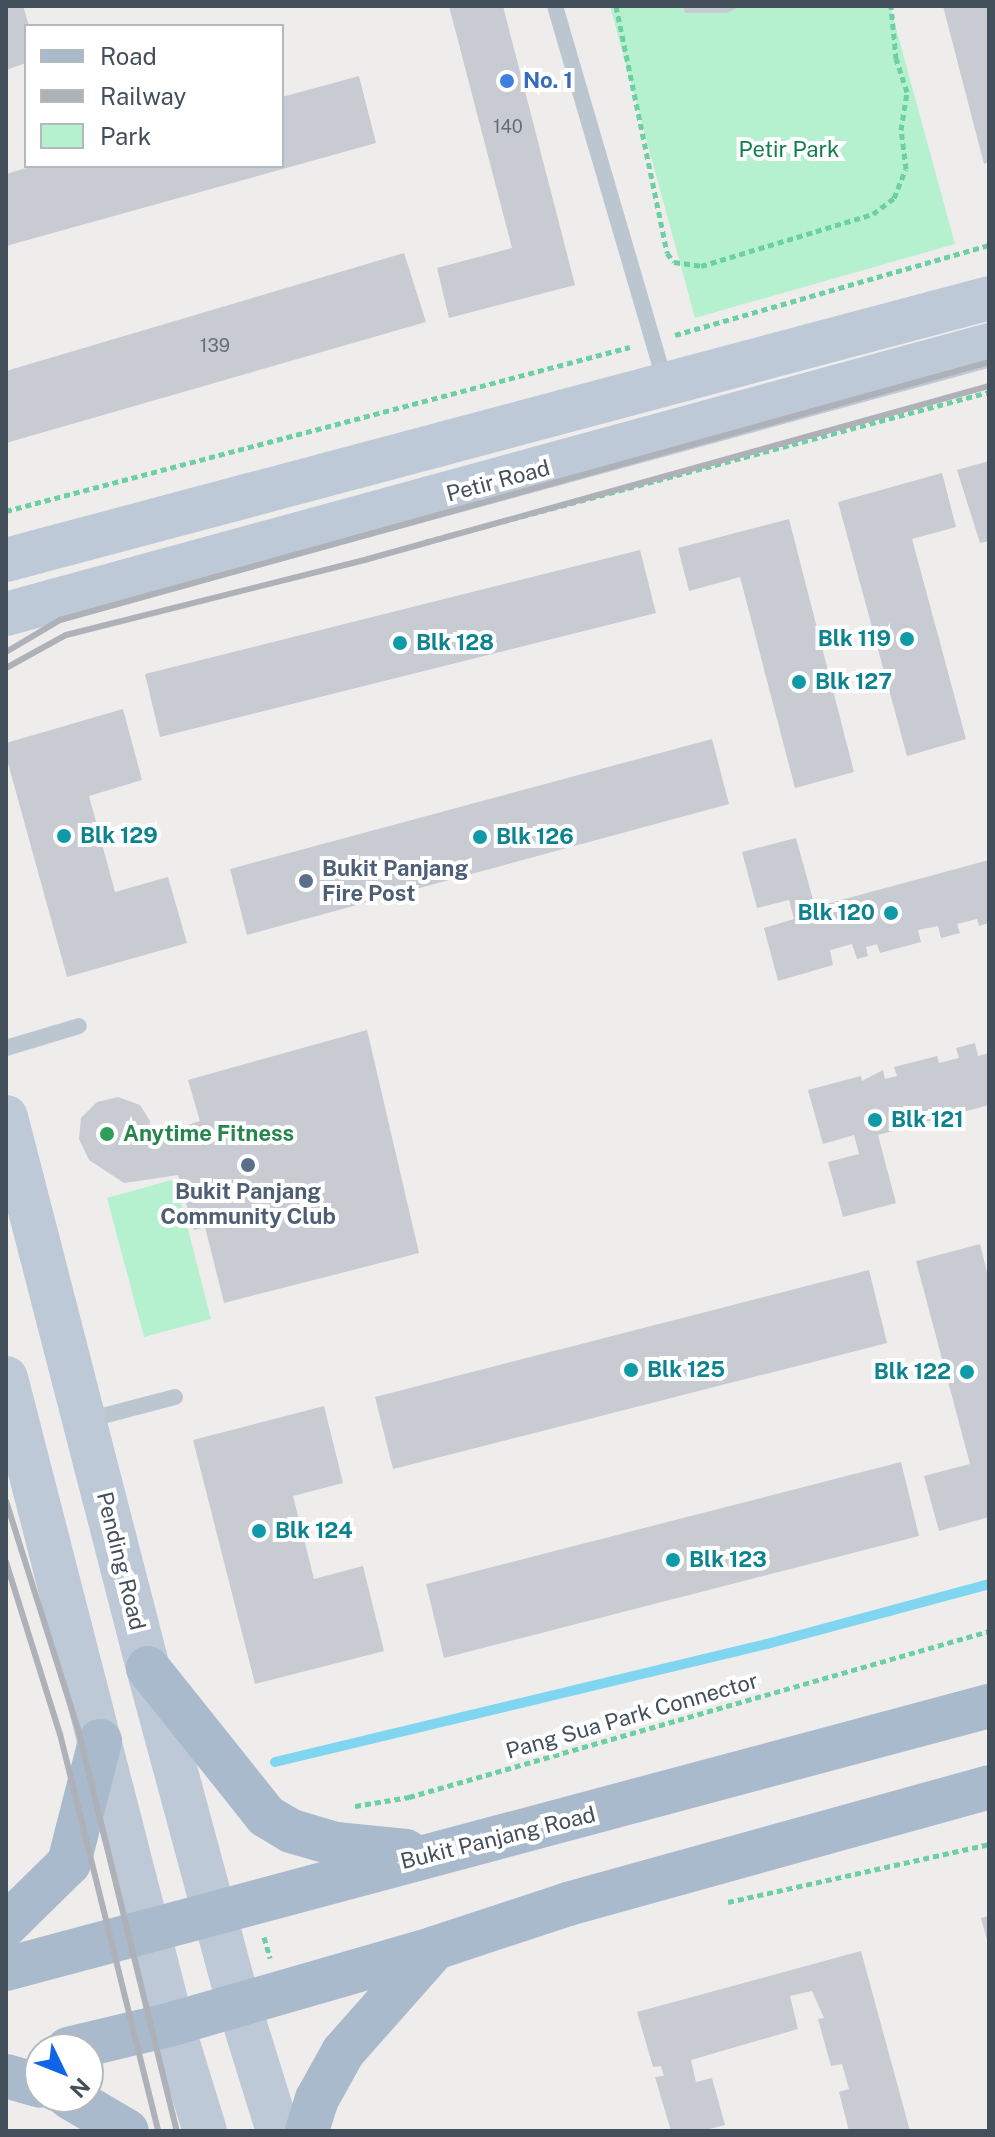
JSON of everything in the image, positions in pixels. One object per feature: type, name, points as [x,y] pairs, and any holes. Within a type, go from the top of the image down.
[{"type":"main road","points":[[6,560],[989,298]]},
{"type":"main road","name":"Petir Road","points":[[6,614],[989,345]]},
{"type":"main road","name":"Pending Road","points":[[6,1117],[148,1668],[239,2005],[278,2131]]},
{"type":"main road","points":[[10,1405],[172,2024],[205,2131]]},
{"type":"main road","points":[[148,1668],[266,1816],[291,1831],[336,1844],[432,1854]]},
{"type":"main road","name":"Bukit Panjang Road","points":[[6,1969],[214,1910],[666,1795],[989,1706]]},
{"type":"main road","points":[[6,1925],[69,1863],[100,1741]]},
{"type":"main road","points":[[104,2040],[172,2024],[435,1948],[568,1904],[989,1787]]},
{"type":"main road","points":[[307,2131],[317,2099],[343,2052],[435,1948]]},
{"type":"main road","points":[[96,2113],[127,2131]]},
{"type":"lane","points":[[555,6],[667,386]]},
{"type":"lane","points":[[6,1048],[79,1026]]},
{"type":"lane","points":[[85,1421],[175,1397]]},
{"type":"path","points":[[616,6],[667,253],[674,262],[701,266],[873,214],[894,198],[906,169],[901,130],[907,92],[892,42],[891,6]]},
{"type":"path","points":[[6,511],[653,340],[989,245]]},
{"type":"path","points":[[425,542],[989,392]]},
{"type":"path","name":"Pang Sua Park Connector","points":[[348,1807],[409,1797],[989,1631]]},
{"type":"path","points":[[720,1904],[989,1844]]},
{"type":"green space","name":"Petir Park","points":[[610,6],[890,6],[955,244],[695,318]]},
{"type":"green space","points":[[175,1179],[211,1319],[144,1337],[107,1198]]},
{"type":"building","points":[[6,6],[23,6],[28,24],[24,24],[24,64],[6,70]]},
{"type":"building","points":[[449,6],[503,6],[575,285],[449,318],[437,268],[512,248]]},
{"type":"building","points":[[683,6],[741,6],[727,13],[685,13]]},
{"type":"building","points":[[943,6],[989,6],[989,162],[984,164]]},
{"type":"building","points":[[359,76],[376,143],[6,246],[6,174],[26,168],[284,168],[284,96]]},
{"type":"building","points":[[404,253],[426,322],[6,443],[6,371]]},
{"type":"building","points":[[989,461],[989,541],[980,543],[957,470]]},
{"type":"building","name":"Blk 119","points":[[942,473],[956,527],[912,539],[966,739],[907,756],[838,502]]},
{"type":"building","name":"Blk 127","points":[[789,519],[854,772],[795,788],[740,577],[689,591],[678,548]]},
{"type":"building","name":"Blk 128","points":[[640,550],[656,613],[160,737],[145,674]]},
{"type":"building","name":"Blk 129","points":[[123,709],[142,780],[89,796],[115,892],[168,877],[187,943],[67,977],[6,756],[6,743]]},
{"type":"building","name":"Blk 126","points":[[712,739],[729,804],[247,935],[230,869]]},
{"type":"building","name":"Blk 120","points":[[796,838],[815,907],[989,860],[989,923],[979,926],[977,919],[957,924],[960,933],[941,938],[938,926],[918,930],[921,942],[880,953],[877,944],[866,947],[868,956],[857,959],[852,944],[830,950],[833,965],[778,981],[764,928],[794,919],[789,900],[757,908],[742,852]]},
{"type":"building","name":"Bukit Panjang Community Club","points":[[367,1030],[419,1253],[224,1303],[205,1227],[194,1230],[178,1175],[124,1183],[89,1160],[79,1139],[81,1118],[97,1102],[118,1097],[140,1105],[150,1121],[149,1137],[200,1121],[188,1080]]},
{"type":"building","name":"Blk 121","points":[[975,1043],[978,1056],[989,1053],[989,1105],[878,1135],[896,1203],[843,1217],[828,1162],[859,1154],[854,1135],[823,1144],[808,1090],[861,1076],[862,1081],[883,1070],[885,1079],[897,1076],[894,1067],[937,1056],[939,1063],[959,1058],[956,1048]]},
{"type":"building","name":"Blk 122","points":[[980,1244],[989,1280],[989,1517],[939,1531],[924,1476],[970,1464],[916,1261]]},
{"type":"building","name":"Blk 125","points":[[869,1270],[887,1343],[393,1469],[375,1397]]},
{"type":"building","name":"Blk 124","points":[[324,1406],[343,1483],[293,1496],[314,1579],[363,1566],[384,1651],[255,1684],[193,1440]]},
{"type":"building","name":"Blk 123","points":[[901,1462],[919,1536],[444,1658],[426,1584]]},
{"type":"building","points":[[989,1916],[989,1944],[988,1944],[981,1918]]},
{"type":"building","points":[[861,1951],[910,2131],[849,2131],[839,2092],[849,2089],[842,2064],[831,2066],[818,2019],[824,2018],[812,1991],[790,1996],[798,2029],[691,2060],[696,2082],[712,2078],[725,2125],[702,2131],[671,2131],[655,2077],[664,2076],[661,2066],[653,2067],[637,2012]]},
{"type":"waterway","points":[[275,1762],[767,1644],[989,1584]]},
{"type":"railway","points":[[6,652],[60,620],[989,362]]},
{"type":"railway","points":[[6,668],[66,635],[368,559],[989,386]]},
{"type":"railway","points":[[6,1501],[78,1729],[177,2131]]},
{"type":"railway","points":[[6,1562],[60,1734],[158,2131]]},
{"type":"place","name":"No. 1","points":[[507,81]]},
{"type":"place","name":"Blk 119","points":[[907,639]]},
{"type":"place","name":"Blk 128","points":[[400,643]]},
{"type":"place","name":"Blk 127","points":[[799,682]]},
{"type":"place","name":"Blk 129","points":[[64,836]]},
{"type":"place","name":"Blk 126","points":[[480,837]]},
{"type":"place","name":"Bukit Panjang Fire Post","points":[[306,881]]},
{"type":"place","name":"Blk 120","points":[[891,913]]},
{"type":"place","name":"Blk 121","points":[[875,1120]]},
{"type":"place","name":"Anytime Fitness","points":[[107,1134]]},
{"type":"place","name":"Bukit Panjang Community Club","points":[[248,1165]]},
{"type":"place","name":"Blk 125","points":[[631,1370]]},
{"type":"place","name":"Blk 122","points":[[967,1372]]},
{"type":"place","name":"Blk 124","points":[[259,1531]]},
{"type":"place","name":"Blk 123","points":[[673,1560]]}]
